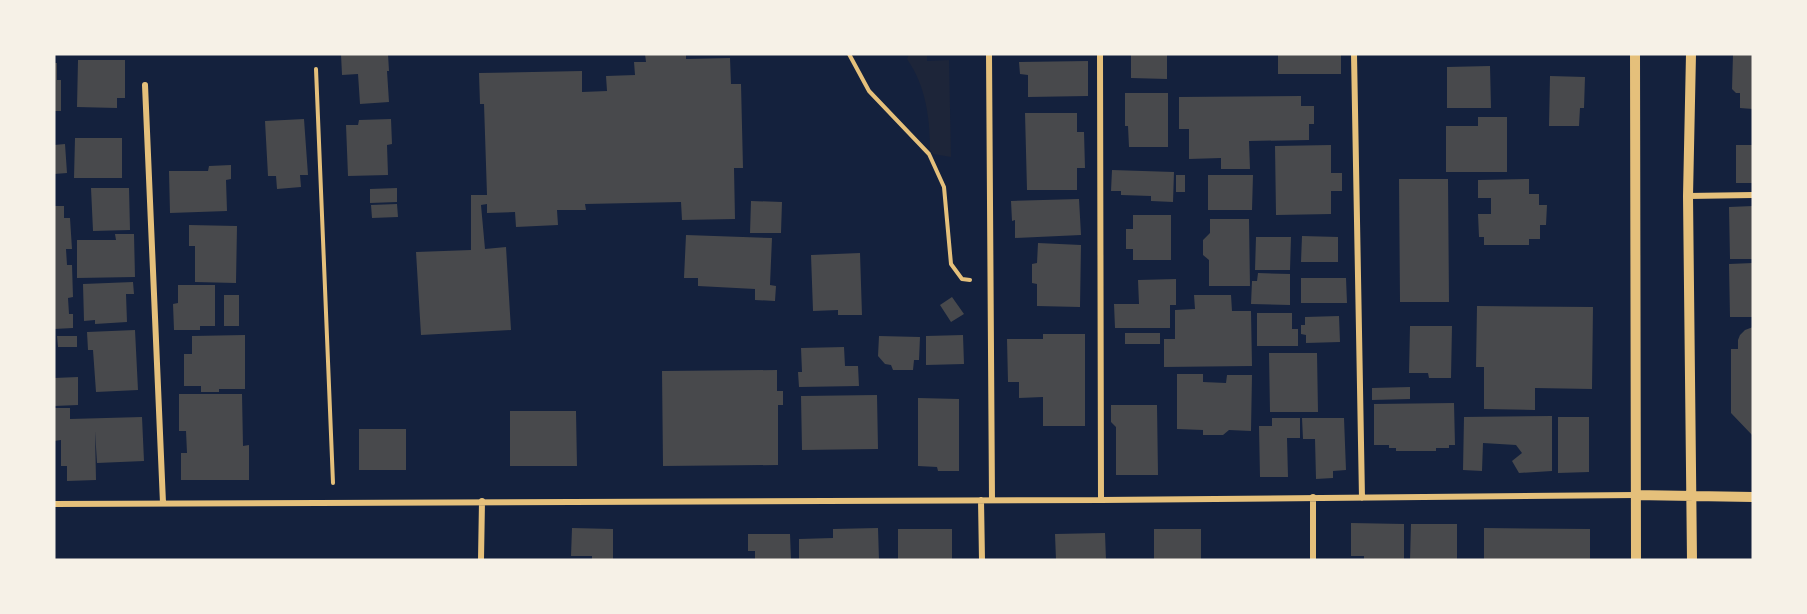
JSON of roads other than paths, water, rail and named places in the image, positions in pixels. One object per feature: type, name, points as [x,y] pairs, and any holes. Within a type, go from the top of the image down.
[{"type":"street","points":[[988,54],[992,499]]},
{"type":"street","points":[[1100,54],[1101,500]]},
{"type":"street","points":[[1354,54],[1362,498]]},
{"type":"street","points":[[1635,54],[1636,560]]},
{"type":"street","points":[[1690,54],[1688,196],[1692,560]]},
{"type":"street","points":[[145,85],[163,503]]},
{"type":"street","points":[[1688,196],[1753,195]]},
{"type":"street","points":[[54,504],[1753,496]]},
{"type":"street","points":[[1313,497],[1313,560]]},
{"type":"street","points":[[981,500],[982,560]]},
{"type":"street","points":[[481,560],[482,501]]}]
